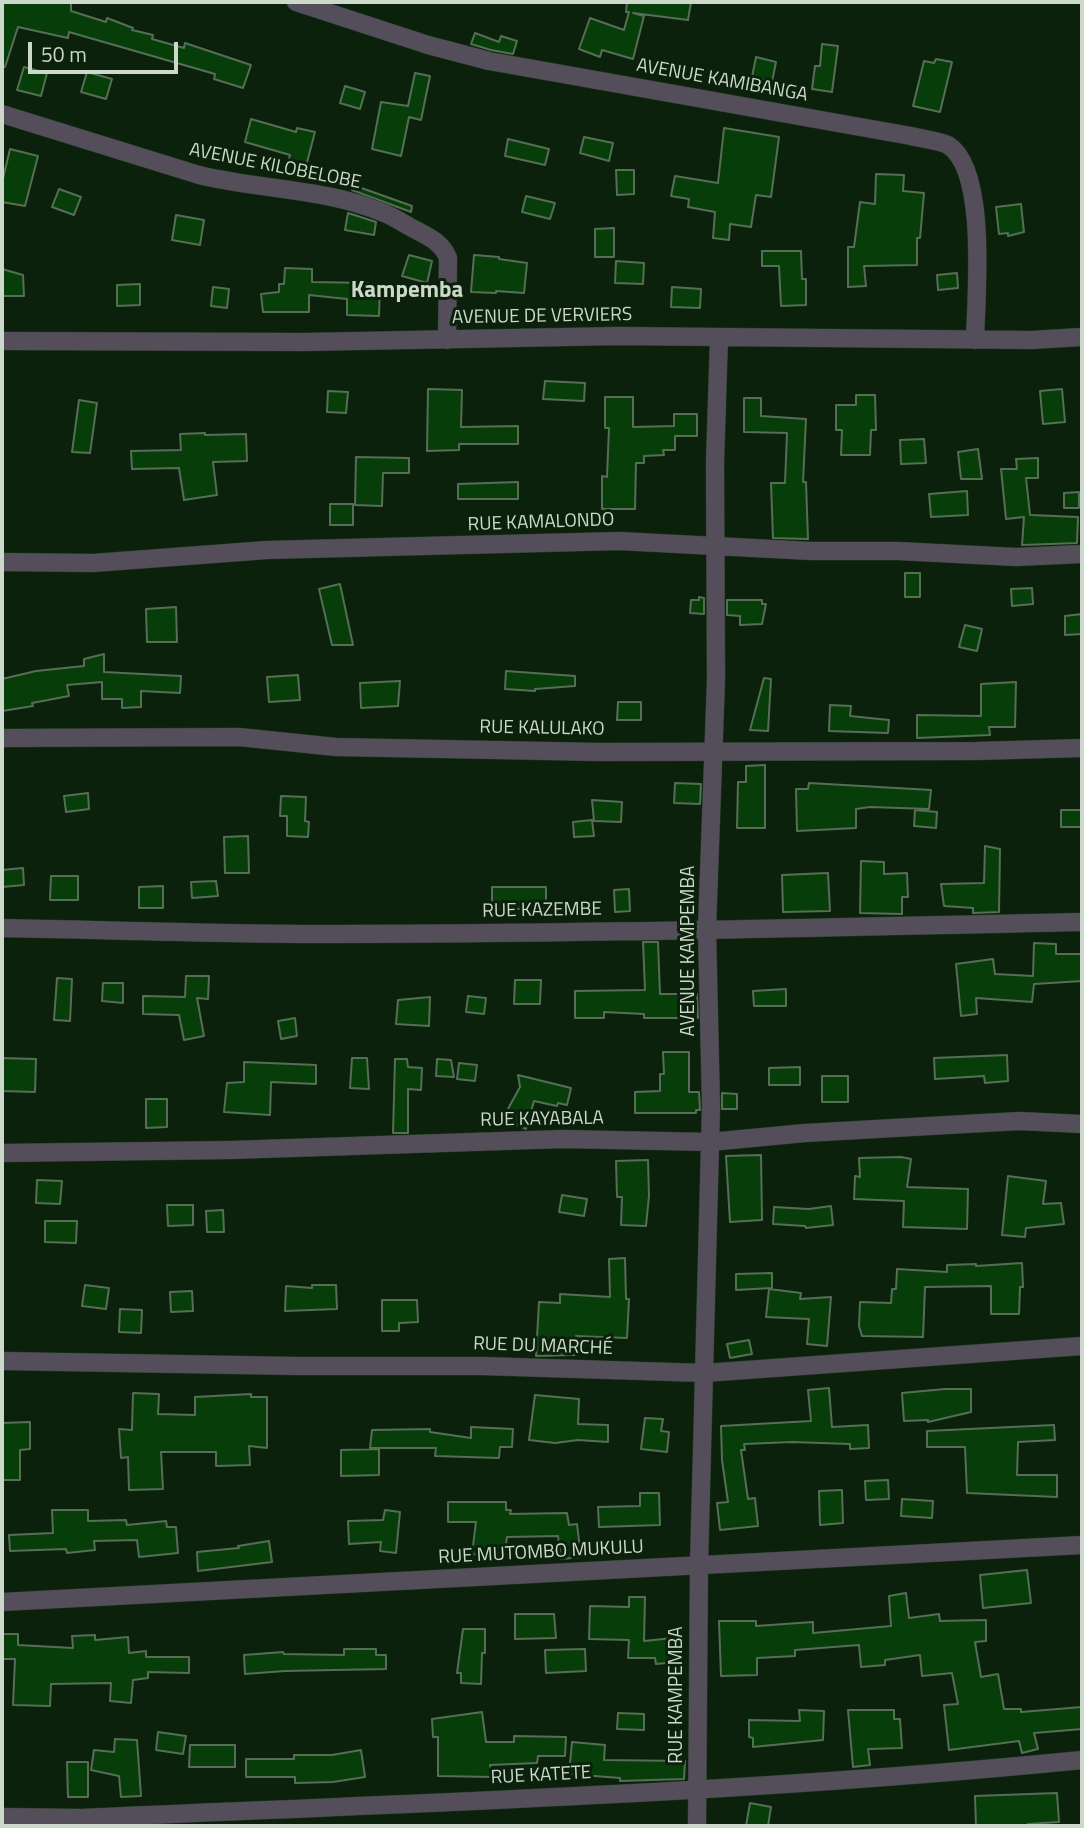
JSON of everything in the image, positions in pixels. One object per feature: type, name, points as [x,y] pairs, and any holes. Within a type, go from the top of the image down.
[{"type":"street","name":"AVENUE KAMIBANGA","points":[[296,2],[428,45],[489,61],[911,136],[947,145],[961,159],[969,178],[977,231],[975,340]]},
{"type":"street","name":"AVENUE KILOBELOBE","points":[[2,114],[199,175],[332,198],[385,213],[435,240],[446,251],[447,340]]},
{"type":"street","name":"AVENUE DE VERVIERS","points":[[2,341],[305,342],[618,336],[1031,340],[1082,337]]},
{"type":"street","name":"AVENUE KAMPEMBA","points":[[699,1565],[710,1142],[707,929],[716,679],[719,337]]},
{"type":"street","name":"RUE KAMALONDO","points":[[2,562],[93,563],[267,550],[619,541],[811,551],[898,551],[1016,557],[1082,554]]},
{"type":"street","name":"RUE KALULAKO","points":[[2,738],[239,737],[336,747],[600,752],[976,751],[1082,748]]},
{"type":"street","name":"RUE KAZEMBE","points":[[2,928],[203,934],[320,934],[868,928],[1082,922]]},
{"type":"street","name":"RUE KAYABALA","points":[[2,1153],[231,1150],[563,1139],[710,1142],[805,1133],[993,1122],[1082,1124]]},
{"type":"street","name":"RUE DU MARCHÉ","points":[[2,1361],[482,1366],[704,1373],[1082,1346]]},
{"type":"street","name":"RUE MUTOMBO MUKULU","points":[[2,1602],[1082,1545]]},
{"type":"street","name":"RUE KAMPEMBA","points":[[697,1826],[699,1565]]},
{"type":"street","name":"RUE KATETE","points":[[2,1817],[82,1818],[697,1790],[954,1772],[1082,1759]]},
{"type":"building","points":[[2,2],[71,2],[71,11],[106,22],[107,18],[133,28],[132,30],[153,35],[152,39],[184,48],[185,43],[251,65],[243,88],[214,79],[215,74],[69,32],[68,38],[18,27],[5,67],[2,67]]},
{"type":"building","points":[[627,2],[691,2],[688,20],[633,13],[644,16],[633,59],[602,50],[600,57],[579,49],[590,18],[624,30],[629,12],[626,12]]},
{"type":"building","points":[[475,33],[499,42],[501,36],[517,41],[513,54],[471,44]]},
{"type":"building","points":[[822,44],[838,46],[832,92],[812,89],[815,66],[820,66]]},
{"type":"building","points":[[756,57],[776,62],[772,82],[752,77]]},
{"type":"building","points":[[936,59],[952,62],[940,112],[913,106],[924,61],[934,63]]},
{"type":"building","points":[[24,67],[47,73],[41,96],[17,90]]},
{"type":"building","points":[[87,72],[112,79],[106,99],[81,92]]},
{"type":"building","points":[[415,73],[430,76],[421,120],[409,117],[401,156],[372,149],[381,102],[408,106]]},
{"type":"building","points":[[345,86],[365,92],[360,109],[340,103]]},
{"type":"building","points":[[251,119],[296,132],[297,128],[315,132],[306,166],[288,163],[290,155],[245,142]]},
{"type":"building","points":[[724,128],[779,137],[771,197],[756,195],[751,227],[730,224],[729,240],[713,238],[715,212],[688,207],[689,199],[671,196],[675,176],[718,183]]},
{"type":"building","points":[[584,137],[613,143],[609,161],[580,153]]},
{"type":"building","points":[[508,139],[549,149],[545,165],[505,156]]},
{"type":"building","points":[[10,149],[38,156],[25,206],[2,202],[2,183]]},
{"type":"building","points":[[616,170],[634,170],[634,194],[617,195]]},
{"type":"building","points":[[876,174],[904,175],[903,191],[924,193],[920,238],[917,238],[917,265],[864,266],[866,286],[848,287],[848,247],[854,247],[860,202],[875,204]]},
{"type":"building","points":[[353,185],[412,206],[411,212],[352,190]]},
{"type":"building","points":[[59,189],[81,197],[74,215],[52,207]]},
{"type":"building","points":[[526,196],[555,203],[550,219],[522,212]]},
{"type":"building","points":[[1021,204],[1024,232],[1008,236],[1008,233],[999,234],[996,207]]},
{"type":"building","points":[[348,213],[376,222],[374,235],[345,230]]},
{"type":"building","points":[[176,215],[204,220],[200,245],[172,240]]},
{"type":"building","points":[[614,228],[614,257],[595,257],[595,229]]},
{"type":"building","points":[[762,251],[801,251],[802,279],[806,279],[806,305],[781,306],[779,266],[762,266]]},
{"type":"building","points":[[409,255],[432,261],[427,283],[402,276]]},
{"type":"building","points":[[474,255],[527,263],[524,293],[471,292]]},
{"type":"building","points":[[616,261],[644,263],[643,284],[615,283]]},
{"type":"building","points":[[285,268],[312,269],[312,282],[369,283],[369,286],[380,287],[379,316],[347,315],[347,299],[309,295],[309,312],[263,312],[261,294],[279,292],[279,284],[284,284]]},
{"type":"building","points":[[2,269],[23,275],[24,296],[2,296]]},
{"type":"building","points":[[957,273],[958,288],[938,290],[937,275]]},
{"type":"building","points":[[140,284],[140,305],[117,306],[117,285]]},
{"type":"building","points":[[213,287],[229,289],[227,308],[211,306]]},
{"type":"building","points":[[672,287],[701,289],[700,308],[671,307]]},
{"type":"building","points":[[545,381],[585,383],[584,401],[543,399]]},
{"type":"building","points":[[428,389],[462,390],[461,427],[518,426],[518,444],[459,444],[459,450],[427,451]]},
{"type":"building","points":[[1062,389],[1065,422],[1043,424],[1040,391]]},
{"type":"building","points":[[328,391],[348,392],[346,413],[327,412]]},
{"type":"building","points":[[856,395],[875,395],[876,430],[871,430],[870,455],[841,455],[842,430],[836,430],[836,405],[856,405]]},
{"type":"building","points":[[605,397],[633,397],[633,427],[674,426],[674,414],[697,414],[697,436],[675,436],[675,450],[663,450],[664,455],[644,456],[644,463],[636,463],[635,509],[602,509],[602,476],[607,477],[609,428],[605,428]]},
{"type":"building","points":[[744,398],[761,398],[761,416],[806,419],[803,482],[806,482],[808,539],[773,538],[771,483],[785,483],[787,433],[744,432]]},
{"type":"building","points":[[79,400],[97,403],[90,453],[72,452]]},
{"type":"building","points":[[180,434],[246,434],[247,461],[213,462],[217,495],[184,500],[179,468],[132,469],[131,451],[181,450]]},
{"type":"building","points":[[924,439],[926,463],[901,464],[900,440]]},
{"type":"building","points":[[978,449],[982,479],[961,479],[958,452]]},
{"type":"building","points":[[356,457],[409,458],[409,473],[383,473],[382,506],[355,505]]},
{"type":"building","points":[[1038,458],[1038,478],[1026,478],[1030,515],[1078,517],[1077,543],[1022,545],[1024,517],[1006,519],[1001,469],[1017,469],[1016,459]]},
{"type":"building","points":[[518,482],[518,499],[458,499],[458,484]]},
{"type":"building","points":[[967,491],[968,515],[931,517],[929,494]]},
{"type":"building","points":[[1079,492],[1079,508],[1064,508],[1064,493]]},
{"type":"building","points":[[330,504],[353,504],[353,525],[330,525]]},
{"type":"building","points":[[905,573],[920,573],[920,597],[905,597]]},
{"type":"building","points":[[340,584],[353,645],[332,645],[319,589]]},
{"type":"building","points":[[1032,588],[1033,604],[1012,606],[1011,589]]},
{"type":"building","points":[[699,597],[704,598],[704,614],[690,613],[691,600],[699,600]]},
{"type":"building","points":[[727,600],[762,600],[762,604],[766,604],[762,624],[740,625],[740,616],[727,615]]},
{"type":"building","points":[[176,607],[177,642],[147,642],[146,609]]},
{"type":"building","points":[[1082,614],[1082,634],[1065,635],[1065,616]]},
{"type":"building","points":[[965,625],[982,629],[977,651],[959,647]]},
{"type":"building","points":[[104,654],[104,672],[181,676],[180,693],[141,691],[141,707],[122,708],[122,699],[102,699],[102,682],[67,685],[69,696],[2,711],[2,679],[36,671],[84,666],[84,659]]},
{"type":"building","points":[[506,671],[575,676],[575,686],[535,691],[505,689]]},
{"type":"building","points":[[298,675],[300,700],[269,702],[267,677]]},
{"type":"building","points":[[764,678],[771,679],[768,731],[750,730]]},
{"type":"building","points":[[400,681],[398,706],[361,708],[360,683]]},
{"type":"building","points":[[1016,682],[1015,727],[989,727],[990,735],[917,738],[917,715],[981,716],[981,684]]},
{"type":"building","points":[[618,702],[641,702],[641,720],[617,720]]},
{"type":"building","points":[[830,705],[851,706],[850,716],[889,720],[888,733],[829,731]]},
{"type":"building","points":[[765,765],[765,828],[737,828],[738,782],[746,782],[746,766]]},
{"type":"building","points":[[675,783],[701,784],[700,804],[674,803]]},
{"type":"building","points":[[809,783],[931,790],[929,809],[856,809],[856,828],[797,831],[796,789],[808,789]]},
{"type":"building","points":[[88,793],[89,809],[66,812],[64,796]]},
{"type":"building","points":[[281,796],[306,797],[305,821],[309,822],[308,837],[287,836],[287,816],[280,816]]},
{"type":"building","points":[[592,800],[622,802],[621,822],[594,821]]},
{"type":"building","points":[[915,810],[937,812],[936,828],[914,826]]},
{"type":"building","points":[[1061,810],[1081,810],[1081,827],[1061,827]]},
{"type":"building","points":[[592,820],[594,836],[574,837],[573,822]]},
{"type":"building","points":[[248,836],[249,873],[225,873],[224,837]]},
{"type":"building","points":[[985,846],[1000,849],[999,912],[973,913],[973,908],[944,906],[941,884],[984,883]]},
{"type":"building","points":[[861,861],[884,862],[884,874],[907,873],[908,897],[902,897],[902,914],[860,913]]},
{"type":"building","points":[[23,868],[24,885],[2,887],[2,870]]},
{"type":"building","points":[[828,873],[830,911],[783,912],[782,875]]},
{"type":"building","points":[[51,876],[78,876],[78,900],[50,900]]},
{"type":"building","points":[[216,881],[218,896],[192,898],[191,882]]},
{"type":"building","points":[[163,886],[163,908],[139,908],[139,887]]},
{"type":"building","points":[[492,887],[546,887],[546,909],[492,909]]},
{"type":"building","points":[[629,889],[630,911],[615,912],[614,890]]},
{"type":"building","points":[[643,942],[658,942],[660,994],[697,994],[698,1018],[644,1018],[644,1014],[604,1012],[604,1018],[575,1018],[575,991],[645,990]]},
{"type":"building","points":[[1034,943],[1056,944],[1056,954],[1082,954],[1082,981],[1034,984],[1032,1002],[976,998],[977,1014],[961,1016],[956,964],[993,959],[995,974],[1033,976]]},
{"type":"building","points":[[186,976],[209,976],[208,999],[197,998],[204,1036],[184,1040],[179,1015],[143,1014],[143,996],[185,997]]},
{"type":"building","points":[[57,978],[72,979],[70,1021],[54,1020]]},
{"type":"building","points":[[515,980],[541,980],[540,1004],[514,1004]]},
{"type":"building","points":[[103,983],[123,983],[123,1003],[102,1001]]},
{"type":"building","points":[[786,989],[786,1006],[754,1006],[753,991]]},
{"type":"building","points":[[468,996],[486,998],[484,1014],[466,1012]]},
{"type":"building","points":[[430,997],[429,1026],[396,1024],[398,1000]]},
{"type":"building","points":[[295,1018],[297,1036],[281,1039],[278,1021]]},
{"type":"building","points":[[663,1052],[689,1052],[689,1092],[699,1092],[700,1110],[696,1110],[696,1113],[635,1113],[635,1092],[660,1091],[660,1074],[664,1074]]},
{"type":"building","points":[[1007,1055],[1008,1081],[985,1083],[984,1076],[935,1079],[934,1058]]},
{"type":"building","points":[[2,1058],[36,1059],[35,1092],[2,1091]]},
{"type":"building","points":[[352,1058],[367,1058],[369,1089],[350,1088]]},
{"type":"building","points":[[395,1059],[407,1059],[408,1067],[422,1068],[421,1090],[408,1089],[408,1133],[393,1133]]},
{"type":"building","points":[[437,1059],[451,1060],[454,1077],[436,1076]]},
{"type":"building","points":[[244,1062],[316,1065],[316,1084],[271,1082],[270,1115],[224,1112],[227,1083],[244,1082]]},
{"type":"building","points":[[459,1063],[477,1065],[475,1081],[457,1079]]},
{"type":"building","points":[[800,1067],[800,1085],[769,1085],[769,1068]]},
{"type":"building","points":[[518,1075],[571,1088],[567,1105],[558,1103],[557,1106],[534,1101],[526,1129],[503,1118],[520,1087]]},
{"type":"building","points":[[822,1076],[848,1076],[848,1102],[822,1102]]},
{"type":"building","points":[[722,1093],[737,1094],[737,1109],[722,1109]]},
{"type":"building","points":[[146,1099],[167,1099],[167,1127],[146,1128]]},
{"type":"building","points":[[761,1155],[762,1220],[730,1222],[726,1156]]},
{"type":"building","points":[[859,1158],[911,1159],[907,1187],[968,1189],[967,1229],[903,1227],[904,1201],[854,1199],[855,1176],[860,1177]]},
{"type":"building","points":[[648,1160],[646,1226],[621,1225],[622,1197],[617,1197],[616,1161]]},
{"type":"building","points":[[1008,1176],[1046,1181],[1043,1204],[1061,1203],[1064,1224],[1026,1228],[1025,1237],[1002,1235]]},
{"type":"building","points":[[37,1180],[62,1181],[60,1204],[36,1203]]},
{"type":"building","points":[[562,1195],[587,1199],[584,1216],[559,1212]]},
{"type":"building","points":[[167,1205],[193,1205],[193,1225],[168,1226]]},
{"type":"building","points":[[831,1206],[833,1225],[806,1228],[773,1224],[774,1207],[809,1209]]},
{"type":"building","points":[[223,1210],[224,1232],[207,1232],[206,1211]]},
{"type":"building","points":[[45,1221],[77,1221],[76,1243],[45,1242]]},
{"type":"building","points":[[625,1258],[626,1299],[629,1299],[627,1338],[576,1336],[575,1355],[536,1356],[539,1302],[560,1303],[560,1294],[610,1297],[609,1259]]},
{"type":"building","points":[[1022,1263],[1023,1287],[1020,1287],[1019,1314],[991,1314],[991,1286],[925,1287],[923,1337],[862,1336],[859,1326],[860,1302],[891,1303],[892,1289],[896,1289],[897,1269],[947,1272],[947,1265]]},
{"type":"building","points":[[772,1273],[772,1288],[736,1290],[736,1274]]},
{"type":"building","points":[[85,1285],[109,1288],[106,1309],[82,1306]]},
{"type":"building","points":[[312,1285],[336,1285],[337,1309],[285,1311],[286,1286],[312,1288]]},
{"type":"building","points":[[769,1289],[801,1293],[800,1299],[831,1297],[827,1346],[807,1344],[809,1319],[766,1317]]},
{"type":"building","points":[[192,1291],[193,1311],[171,1312],[170,1292]]},
{"type":"building","points":[[382,1300],[417,1300],[418,1322],[399,1323],[399,1331],[382,1331]]},
{"type":"building","points":[[120,1309],[142,1310],[141,1333],[119,1332]]},
{"type":"building","points":[[749,1340],[752,1354],[730,1358],[727,1344]]},
{"type":"building","points":[[829,1388],[832,1427],[868,1425],[869,1448],[850,1449],[850,1444],[792,1442],[744,1444],[745,1450],[741,1450],[748,1499],[755,1498],[758,1526],[720,1530],[717,1503],[728,1502],[722,1460],[721,1426],[811,1421],[808,1390]]},
{"type":"building","points":[[971,1389],[971,1412],[928,1422],[904,1421],[902,1393]]},
{"type":"building","points":[[133,1393],[159,1394],[158,1414],[195,1415],[195,1397],[251,1394],[251,1397],[267,1397],[267,1448],[249,1446],[250,1465],[216,1466],[216,1452],[161,1452],[163,1489],[129,1490],[128,1457],[121,1458],[119,1429],[132,1430]]},
{"type":"building","points":[[535,1395],[579,1399],[578,1424],[608,1425],[608,1442],[578,1440],[555,1443],[529,1440]]},
{"type":"building","points":[[645,1418],[663,1419],[661,1431],[669,1432],[667,1452],[641,1449]]},
{"type":"building","points":[[30,1422],[30,1449],[20,1450],[20,1480],[2,1480],[2,1423]]},
{"type":"building","points":[[1054,1425],[1055,1440],[1018,1442],[1017,1475],[1057,1475],[1057,1497],[967,1493],[965,1447],[927,1447],[927,1431]]},
{"type":"building","points":[[471,1427],[513,1429],[512,1447],[500,1447],[499,1458],[435,1456],[436,1448],[370,1448],[372,1430],[430,1429],[430,1432],[471,1438]]},
{"type":"building","points":[[379,1449],[379,1475],[341,1476],[341,1450]]},
{"type":"building","points":[[888,1480],[889,1499],[866,1500],[865,1481]]},
{"type":"building","points":[[842,1490],[843,1523],[820,1525],[819,1491]]},
{"type":"building","points":[[640,1493],[659,1493],[660,1525],[599,1527],[598,1507],[640,1506]]},
{"type":"building","points":[[902,1499],[933,1501],[932,1518],[901,1516]]},
{"type":"building","points":[[448,1502],[506,1502],[506,1510],[511,1510],[510,1514],[567,1513],[569,1525],[577,1524],[581,1557],[561,1559],[558,1536],[507,1537],[504,1558],[472,1554],[476,1522],[448,1522]]},
{"type":"building","points":[[52,1510],[88,1510],[88,1521],[126,1520],[127,1525],[166,1521],[167,1527],[176,1527],[178,1553],[139,1557],[137,1540],[94,1541],[95,1550],[67,1553],[66,1549],[10,1551],[9,1535],[53,1533]]},
{"type":"building","points":[[385,1510],[400,1512],[396,1553],[380,1551],[381,1542],[349,1544],[348,1521],[383,1520]]},
{"type":"building","points":[[269,1541],[272,1562],[198,1571],[197,1552],[239,1548],[238,1546]]},
{"type":"building","points":[[1027,1570],[1031,1603],[983,1608],[980,1575]]},
{"type":"building","points":[[906,1593],[909,1618],[939,1614],[940,1621],[986,1620],[986,1641],[975,1642],[981,1677],[998,1674],[1004,1709],[1021,1709],[1021,1712],[1082,1707],[1082,1729],[1034,1733],[1038,1749],[1022,1753],[1019,1741],[949,1750],[944,1705],[958,1704],[952,1673],[922,1676],[920,1655],[885,1660],[885,1665],[861,1667],[859,1645],[795,1650],[795,1656],[757,1658],[757,1675],[721,1676],[719,1621],[756,1621],[756,1626],[813,1622],[813,1633],[891,1626],[889,1596]]},
{"type":"building","points":[[629,1597],[645,1597],[644,1641],[673,1638],[676,1662],[656,1664],[655,1658],[628,1658],[629,1640],[589,1639],[590,1606],[629,1607]]},
{"type":"building","points":[[515,1614],[554,1614],[556,1638],[515,1639]]},
{"type":"building","points":[[463,1629],[485,1629],[481,1684],[461,1683],[461,1673],[457,1673]]},
{"type":"building","points":[[2,1634],[18,1634],[18,1645],[73,1648],[72,1636],[95,1635],[95,1640],[128,1637],[129,1653],[146,1651],[146,1657],[189,1657],[189,1673],[148,1672],[148,1678],[133,1680],[131,1703],[110,1701],[111,1683],[51,1684],[50,1706],[13,1705],[15,1659],[2,1659]]},
{"type":"building","points":[[344,1649],[376,1649],[376,1655],[386,1655],[386,1669],[245,1674],[244,1655],[283,1652],[344,1655]]},
{"type":"building","points":[[585,1649],[586,1671],[546,1673],[545,1650]]},
{"type":"building","points":[[799,1710],[824,1711],[823,1740],[753,1747],[753,1738],[749,1737],[749,1720],[800,1721]]},
{"type":"building","points":[[848,1710],[894,1710],[894,1719],[900,1719],[902,1748],[868,1749],[870,1765],[853,1767]]},
{"type":"building","points":[[482,1712],[486,1742],[514,1742],[514,1736],[566,1737],[565,1756],[538,1756],[537,1763],[490,1765],[492,1777],[438,1776],[438,1737],[433,1737],[432,1719]]},
{"type":"building","points":[[618,1713],[644,1714],[644,1730],[617,1729]]},
{"type":"building","points":[[158,1732],[186,1736],[183,1754],[156,1750]]},
{"type":"building","points":[[115,1739],[137,1740],[141,1796],[121,1797],[119,1776],[91,1770],[94,1750],[114,1752]]},
{"type":"building","points":[[572,1742],[605,1745],[604,1760],[685,1761],[684,1779],[620,1781],[620,1778],[569,1774]]},
{"type":"building","points":[[190,1745],[235,1745],[235,1767],[189,1767]]},
{"type":"building","points":[[361,1750],[365,1777],[333,1782],[295,1783],[295,1777],[246,1777],[246,1759],[294,1759],[294,1755],[332,1755]]},
{"type":"building","points":[[67,1762],[88,1762],[88,1797],[68,1797]]},
{"type":"building","points":[[1057,1793],[1059,1822],[1028,1826],[976,1826],[975,1796]]},
{"type":"building","points":[[750,1803],[771,1807],[768,1826],[746,1826]]},
{"type":"district","name":"Kampemba","points":[[407,291]]}]
